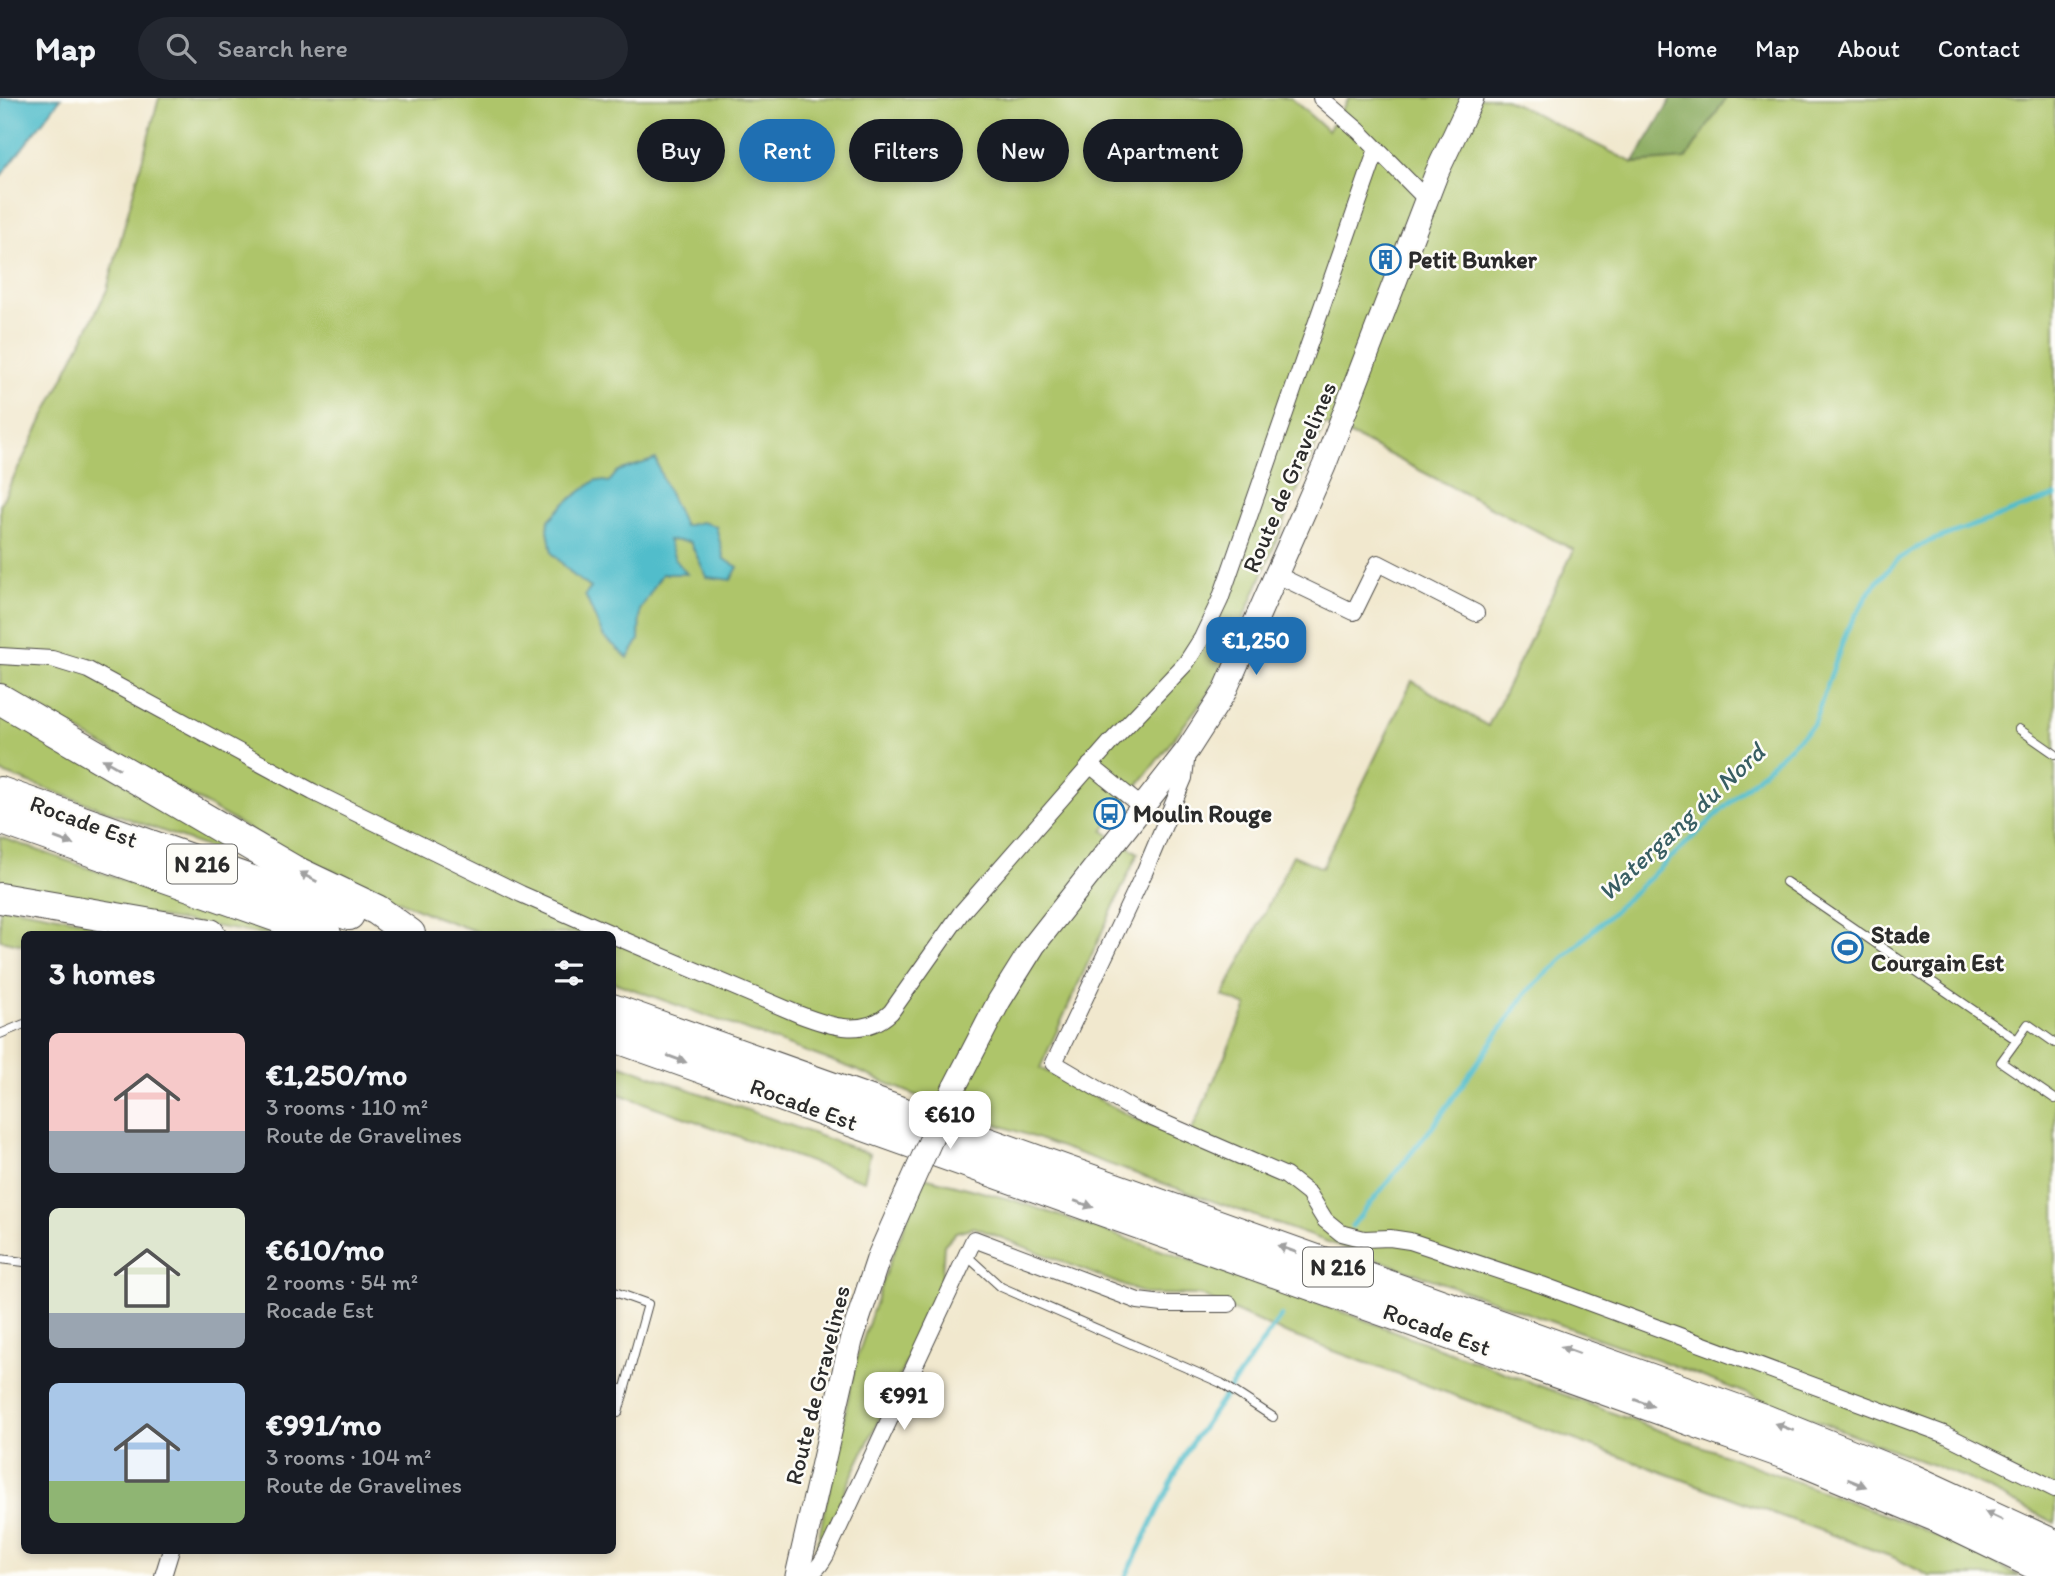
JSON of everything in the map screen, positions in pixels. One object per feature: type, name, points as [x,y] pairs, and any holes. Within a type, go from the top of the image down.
[{"type":"highway","points":[[0,699],[293,870],[377,910],[404,931]]},
{"type":"highway","name":"Rocade Est","points":[[0,792],[399,931]]},
{"type":"highway","name":"Rocade Est","points":[[0,819],[317,931]]},
{"type":"highway","points":[[0,898],[192,931]]},
{"type":"highway","name":"Rocade Est","points":[[616,1010],[1766,1420],[1912,1479],[2055,1545]]},
{"type":"highway","name":"Rocade Est","points":[[616,1037],[1747,1440],[1897,1500],[2055,1574]]},
{"type":"main road","name":"Route de Gravelines","points":[[797,1575],[850,1341],[879,1256],[954,1088],[1025,958],[1188,749],[1224,693],[1342,421],[1426,199],[1472,98]]},
{"type":"street","points":[[1321,98],[1426,199]]},
{"type":"street","points":[[616,937],[813,1020],[836,1027],[867,1027],[891,1012],[961,913],[1090,765],[1186,663],[1215,612],[1377,149]]},
{"type":"street","points":[[1277,575],[1354,612],[1378,564],[1476,612]]},
{"type":"street","points":[[0,656],[52,659],[88,670],[313,792],[521,894],[603,931]]},
{"type":"street","points":[[1188,749],[1184,778],[1137,890],[1054,1063],[1134,1110],[1286,1176],[1309,1194],[1325,1220],[1341,1233],[1364,1239],[1396,1238],[1410,1241],[1542,1285],[1944,1434],[2055,1489]]},
{"type":"street","points":[[1090,765],[1142,807]]},
{"type":"street","points":[[797,1575],[816,1571],[826,1555],[974,1239],[1138,1301],[1163,1304],[1229,1304]]},
{"type":"street","points":[[163,1576],[170,1554]]},
{"type":"lane","points":[[2019,729],[2055,754]]},
{"type":"lane","points":[[1786,882],[2017,1040]]},
{"type":"lane","points":[[2055,1043],[2028,1024],[2001,1062],[2055,1099]]},
{"type":"lane","points":[[0,1034],[21,1025]]},
{"type":"lane","points":[[966,1255],[1001,1287],[1221,1383],[1273,1417]]},
{"type":"lane","points":[[0,1259],[21,1262]]},
{"type":"lane","points":[[616,1293],[648,1304],[618,1413]]},
{"type":"lane","points":[[616,1388],[624,1390]]},
{"type":"green space","points":[[159,98],[1291,98],[1328,131],[1349,98],[1504,98],[1633,163],[1686,158],[1726,98],[2055,98],[2055,1523],[1966,1478],[1659,1360],[915,1095],[851,1068],[616,983],[616,931],[475,931],[431,915],[278,846],[0,686],[0,505],[107,290]],"holes":[[[1325,424],[1574,550],[1488,726],[1412,681],[1322,868],[1293,855],[1223,996],[1247,1006],[1188,1139],[1136,1119],[1040,1068],[1138,853],[1103,831],[1207,695],[1227,659]]]},
{"type":"green space","points":[[1672,98],[1726,98],[1686,159],[1633,163]]},
{"type":"green space","points":[[0,710],[281,874],[0,772]]},
{"type":"green space","points":[[0,837],[267,931],[243,931],[0,891]]},
{"type":"green space","points":[[0,905],[137,931],[21,931],[21,944],[0,940]]},
{"type":"green space","points":[[616,1063],[870,1154],[864,1181],[616,1093]]},
{"type":"green space","points":[[924,1177],[1013,1200],[1351,1315],[1920,1528],[2020,1576],[1929,1576],[1895,1558],[1277,1330],[1200,1295],[1145,1294],[974,1227],[956,1232],[944,1245],[941,1289],[847,1486],[821,1549],[815,1555],[856,1361],[885,1274]]},
{"type":"water","points":[[0,98],[61,98],[0,177]]},
{"type":"water","points":[[656,459],[684,526],[701,522],[716,526],[724,559],[738,567],[731,580],[707,577],[690,542],[668,540],[675,559],[687,574],[662,574],[640,610],[639,640],[628,658],[603,636],[585,595],[591,588],[574,576],[552,553],[549,520],[564,504],[596,480],[609,482],[618,471]]},
{"type":"waterway","name":"Watergang du Nord","points":[[1352,1226],[1434,1125],[1527,992],[1813,725],[1847,630],[1871,589],[1897,560],[1925,543],[2055,496]]},
{"type":"waterway","name":"Watergang du Nord","points":[[1126,1576],[1188,1448],[1281,1316]]},
{"type":"place","name":"Petit Bunker","points":[[1385,259]]},
{"type":"place","name":"Moulin Rouge","points":[[1110,813]]},
{"type":"place","name":"Stade Courgain Est","points":[[1848,948]]}]
